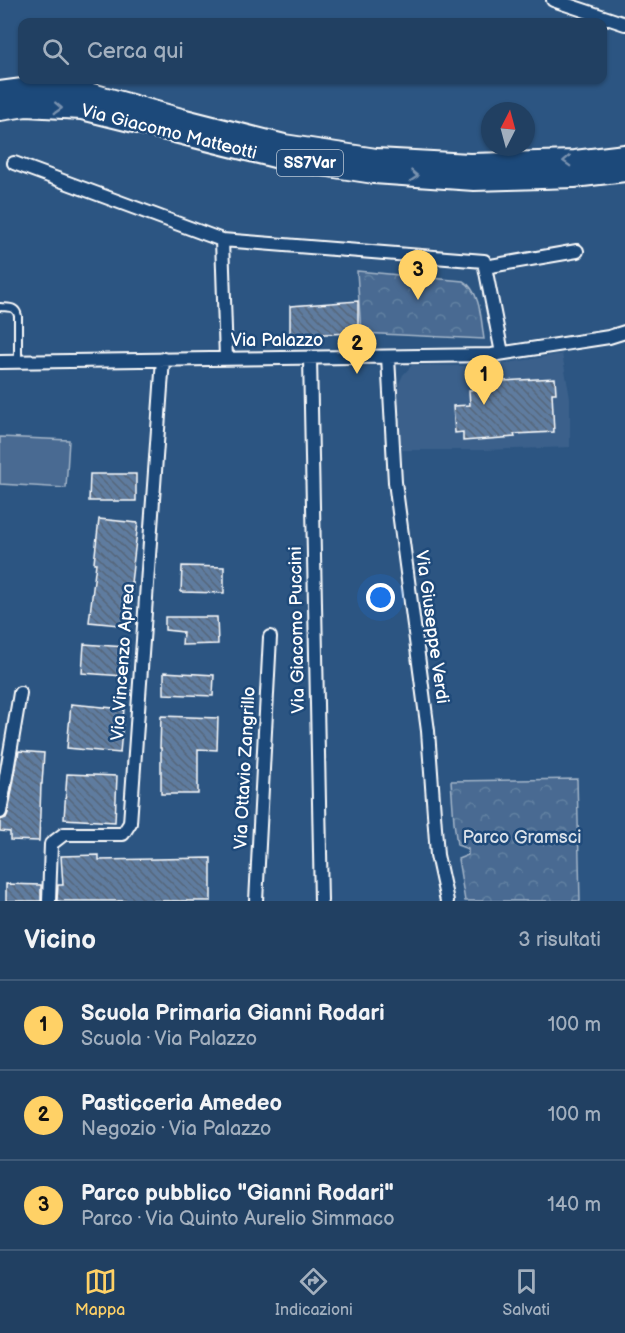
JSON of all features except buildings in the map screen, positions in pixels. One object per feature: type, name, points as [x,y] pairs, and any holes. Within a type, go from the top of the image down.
[{"type":"main road","name":"Via Giacomo Matteotti","points":[[0,92],[30,88],[92,94],[284,145],[376,159],[470,164],[575,161],[625,155]]},
{"type":"main road","name":"Via Giacomo Matteotti","points":[[0,110],[26,106],[82,109],[283,159],[374,173],[474,180],[574,177],[625,171]]},
{"type":"street","points":[[553,0],[625,24]]},
{"type":"street","points":[[14,163],[222,240],[484,261],[502,353]]},
{"type":"street","points":[[222,240],[226,358]]},
{"type":"street","points":[[485,267],[577,251]]},
{"type":"street","name":"Via Palazzo","points":[[0,362],[492,355],[609,337],[625,332]]},
{"type":"street","name":"Via Giuseppe Verdi","points":[[388,357],[395,482],[428,732],[437,855],[447,901]]},
{"type":"street","name":"Via Giacomo Puccini","points":[[310,358],[321,901]]},
{"type":"street","name":"Via Vincenzo Aprea","points":[[49,901],[51,844],[64,834],[123,834],[130,823],[163,359]]},
{"type":"street","name":"Via Ottavio Zangrillo","points":[[256,901],[270,637]]},
{"type":"street","points":[[0,812],[20,693]]},
{"type":"lane","points":[[0,308],[17,310],[18,362]]},
{"type":"shaded area","points":[[562,354],[570,398],[570,447],[401,450],[397,396],[399,383],[412,365],[501,364]]},
{"type":"green space","points":[[357,271],[463,281],[477,299],[484,339],[361,333]]},
{"type":"green space","points":[[0,437],[69,440],[66,488],[0,484]]},
{"type":"green space","name":"Parco Gramsci","points":[[577,779],[580,901],[465,901],[458,859],[468,855],[468,849],[457,845],[451,781]]},
{"type":"place","name":"Parco pubblico \"Gianni Rodari\"","points":[[418,300]]},
{"type":"place","name":"Pasticceria Amedeo","points":[[357,374]]},
{"type":"place","name":"Scuola Primaria Gianni Rodari","points":[[484,405]]}]
